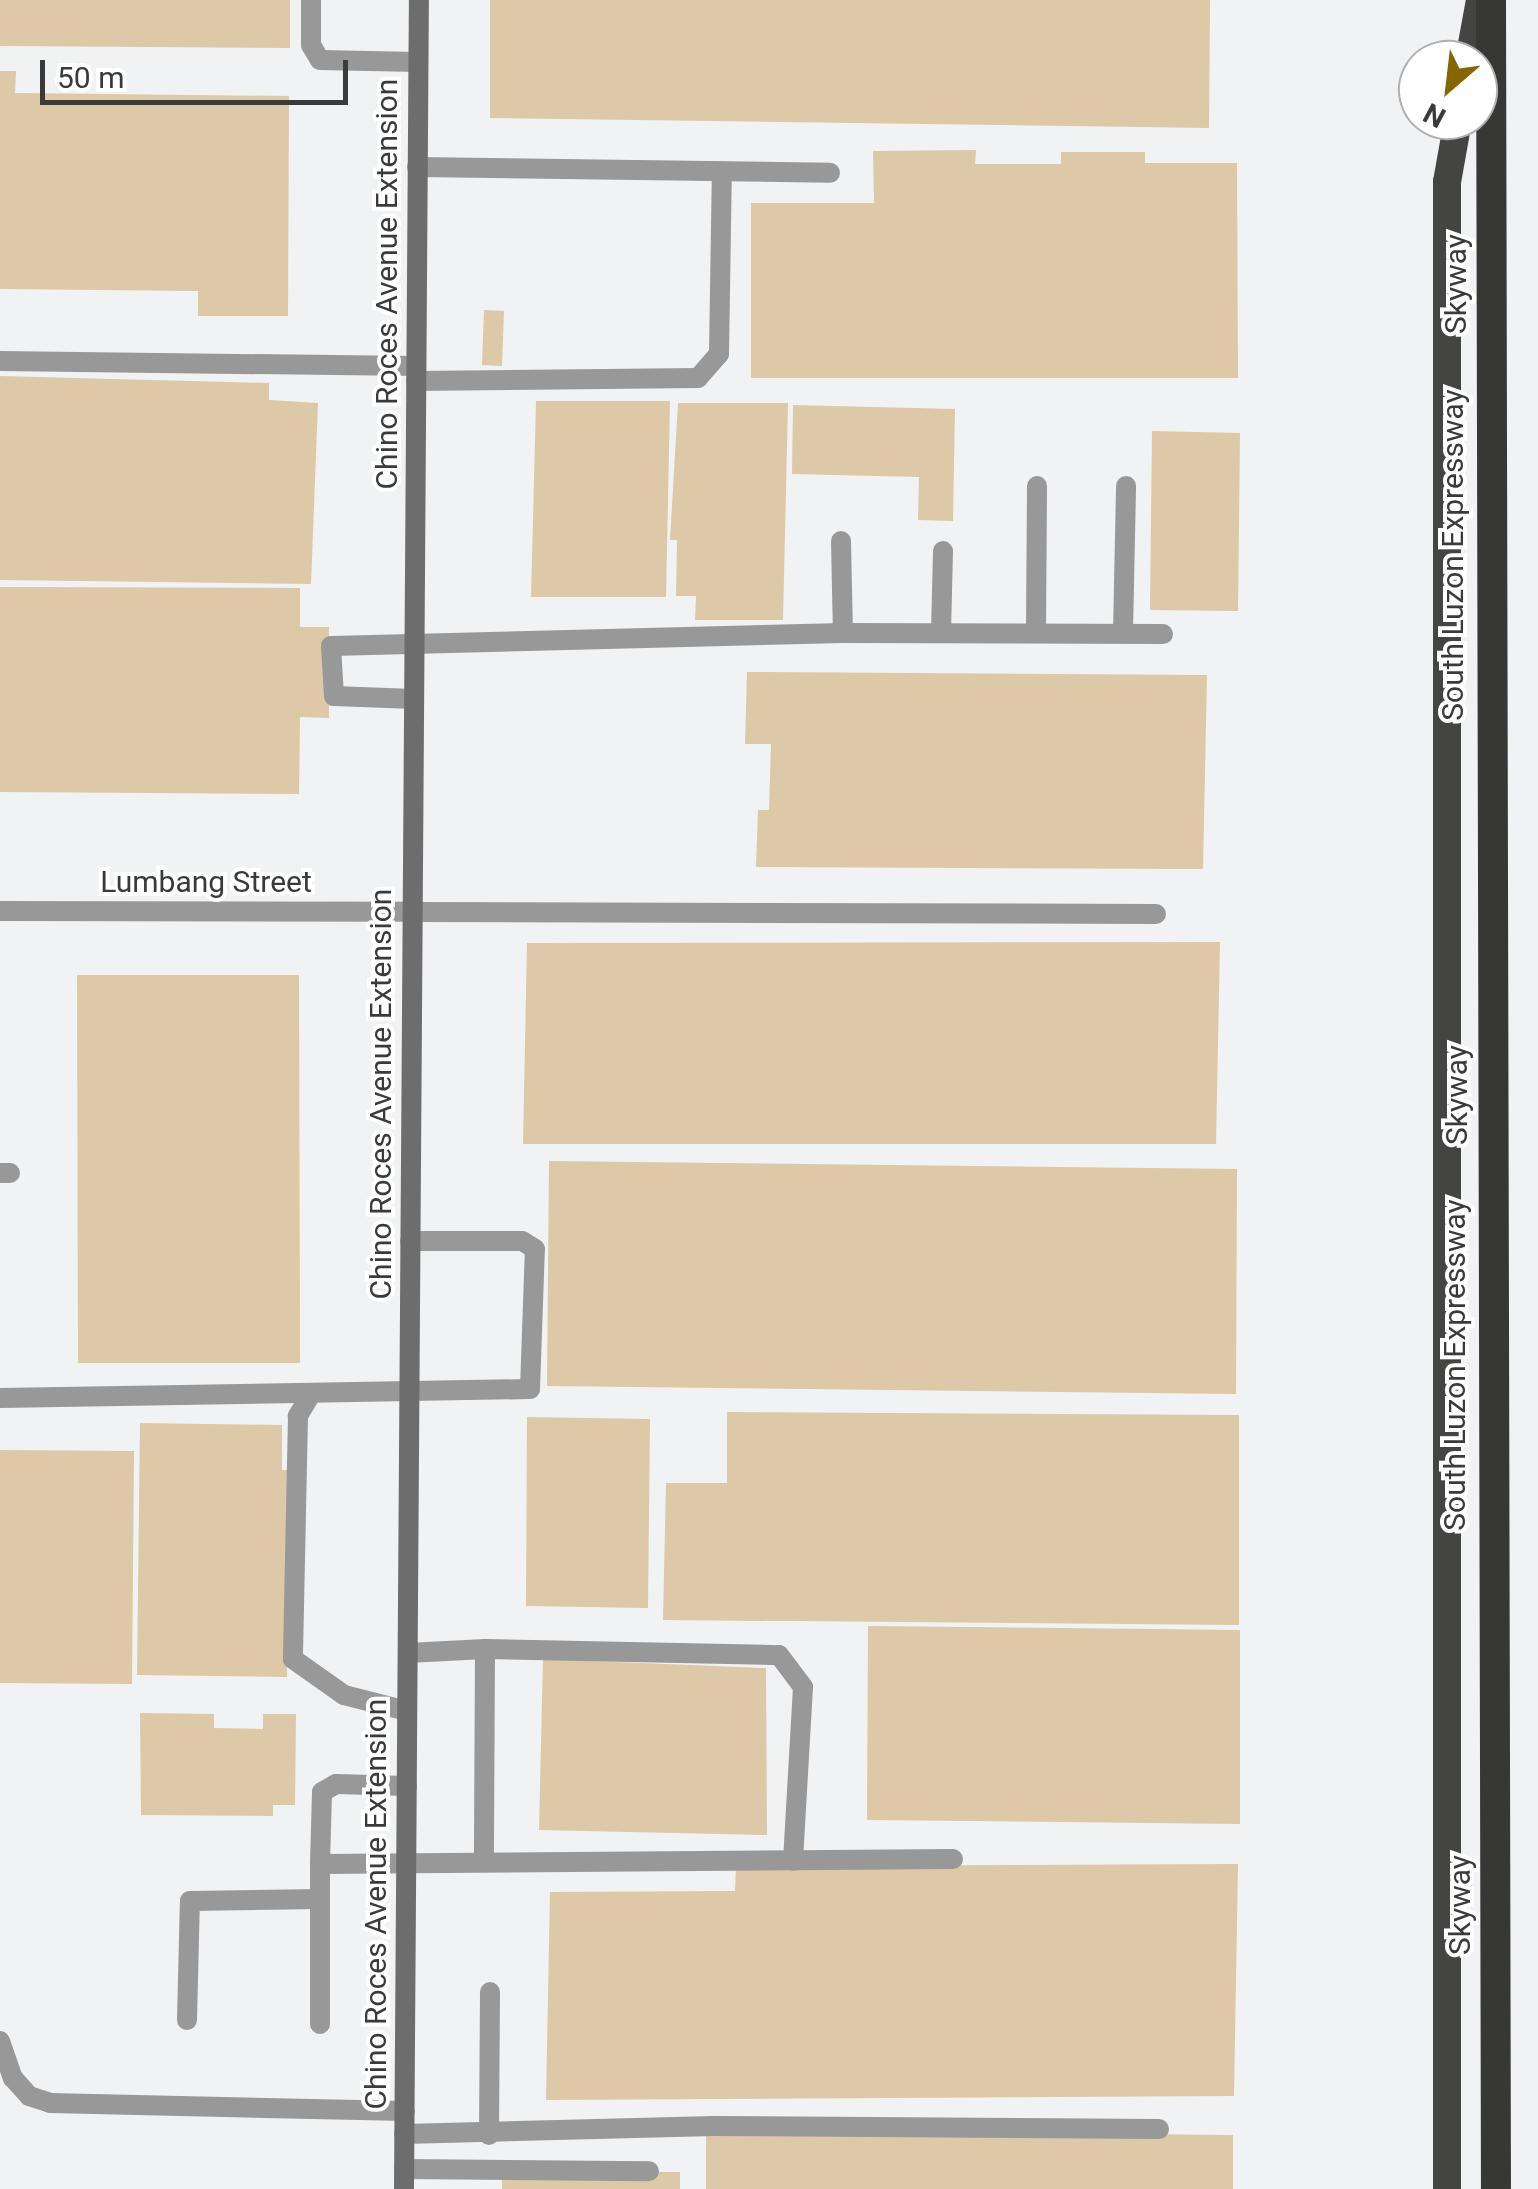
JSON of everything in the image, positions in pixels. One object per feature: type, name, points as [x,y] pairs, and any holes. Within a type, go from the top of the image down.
[{"type":"highway","points":[[1474,40],[1485,0]]},
{"type":"highway","name":"Skyway","points":[[1485,0],[1493,2189]]},
{"type":"highway","points":[[1447,2189],[1447,182],[1454,140]]},
{"type":"main road","name":"Chino Roces Avenue Extension","points":[[404,2179],[419,0]]},
{"type":"street","points":[[311,0],[311,45],[320,60],[418,62]]},
{"type":"street","points":[[417,167],[830,172]]},
{"type":"street","points":[[0,361],[698,378],[719,354],[722,172]]},
{"type":"street","points":[[1036,630],[1038,486]]},
{"type":"street","points":[[1122,632],[1126,486]]},
{"type":"street","points":[[841,541],[843,633]]},
{"type":"street","points":[[941,633],[943,551]]},
{"type":"street","points":[[414,699],[334,696],[330,646],[414,641],[1036,630],[1163,634]]},
{"type":"street","name":"Lumbang Street","points":[[0,912],[1156,914]]},
{"type":"street","points":[[0,1398],[530,1389],[536,1249],[522,1241],[410,1240]]},
{"type":"street","points":[[310,1394],[298,1416],[294,1659],[344,1695],[407,1711]]},
{"type":"street","points":[[484,1861],[485,1650]]},
{"type":"street","points":[[408,1653],[485,1650],[779,1655],[804,1688],[794,1860]]},
{"type":"street","points":[[320,2024],[322,1792],[336,1784],[407,1786]]},
{"type":"street","points":[[320,1864],[953,1859]]},
{"type":"street","points":[[187,2020],[190,1901],[320,1899]]},
{"type":"street","points":[[489,2135],[490,1992]]},
{"type":"street","points":[[0,2041],[13,2078],[28,2096],[50,2103],[405,2110]]},
{"type":"street","points":[[404,2134],[489,2135],[714,2126],[1159,2129]]},
{"type":"street","points":[[404,2179],[648,2172]]},
{"type":"building","points":[[0,0],[290,0],[290,48],[0,46]]},
{"type":"building","points":[[490,0],[1210,0],[1209,128],[490,118]]},
{"type":"building","points":[[0,71],[16,71],[15,93],[289,96],[288,316],[198,316],[198,291],[0,289]]},
{"type":"building","points":[[976,150],[975,164],[1061,164],[1061,152],[1145,152],[1145,163],[1237,163],[1238,378],[751,378],[751,203],[874,203],[873,151]]},
{"type":"building","points":[[484,310],[504,311],[502,366],[482,365]]},
{"type":"building","points":[[0,376],[269,383],[269,400],[318,403],[311,584],[0,580]]},
{"type":"building","points":[[536,401],[670,401],[666,597],[531,597]]},
{"type":"building","points":[[678,403],[788,403],[783,620],[695,620],[696,596],[676,596],[677,540],[670,540]]},
{"type":"building","points":[[793,405],[955,409],[953,521],[918,520],[919,477],[792,474]]},
{"type":"building","points":[[1152,431],[1240,433],[1238,611],[1150,610]]},
{"type":"building","points":[[0,587],[300,588],[300,627],[329,627],[329,718],[300,717],[299,794],[0,792]]},
{"type":"building","points":[[747,672],[1207,675],[1203,869],[756,867],[758,810],[769,810],[771,744],[745,744]]},
{"type":"building","points":[[1220,942],[1216,1144],[523,1144],[527,943]]},
{"type":"building","points":[[77,975],[299,975],[300,1363],[78,1363]]},
{"type":"building","points":[[549,1161],[1237,1169],[1236,1394],[547,1386]]},
{"type":"building","points":[[727,1412],[1239,1415],[1239,1625],[663,1620],[666,1483],[727,1483]]},
{"type":"building","points":[[527,1417],[650,1419],[648,1608],[526,1606]]},
{"type":"building","points":[[140,1423],[282,1425],[282,1470],[288,1470],[287,1677],[137,1675]]},
{"type":"building","points":[[0,1450],[134,1451],[132,1684],[0,1683]]},
{"type":"building","points":[[868,1626],[1240,1630],[1240,1824],[867,1820]]},
{"type":"building","points":[[543,1659],[766,1668],[767,1835],[539,1830]]},
{"type":"building","points":[[140,1713],[214,1714],[214,1728],[263,1729],[263,1714],[296,1714],[295,1805],[273,1805],[273,1816],[141,1815]]},
{"type":"building","points":[[1238,1864],[1234,2096],[546,2100],[550,1892],[735,1891],[736,1866]]},
{"type":"building","points":[[706,2130],[1233,2135],[1233,2189],[706,2189]]},
{"type":"building","points":[[502,2172],[680,2172],[680,2189],[502,2189]]}]
